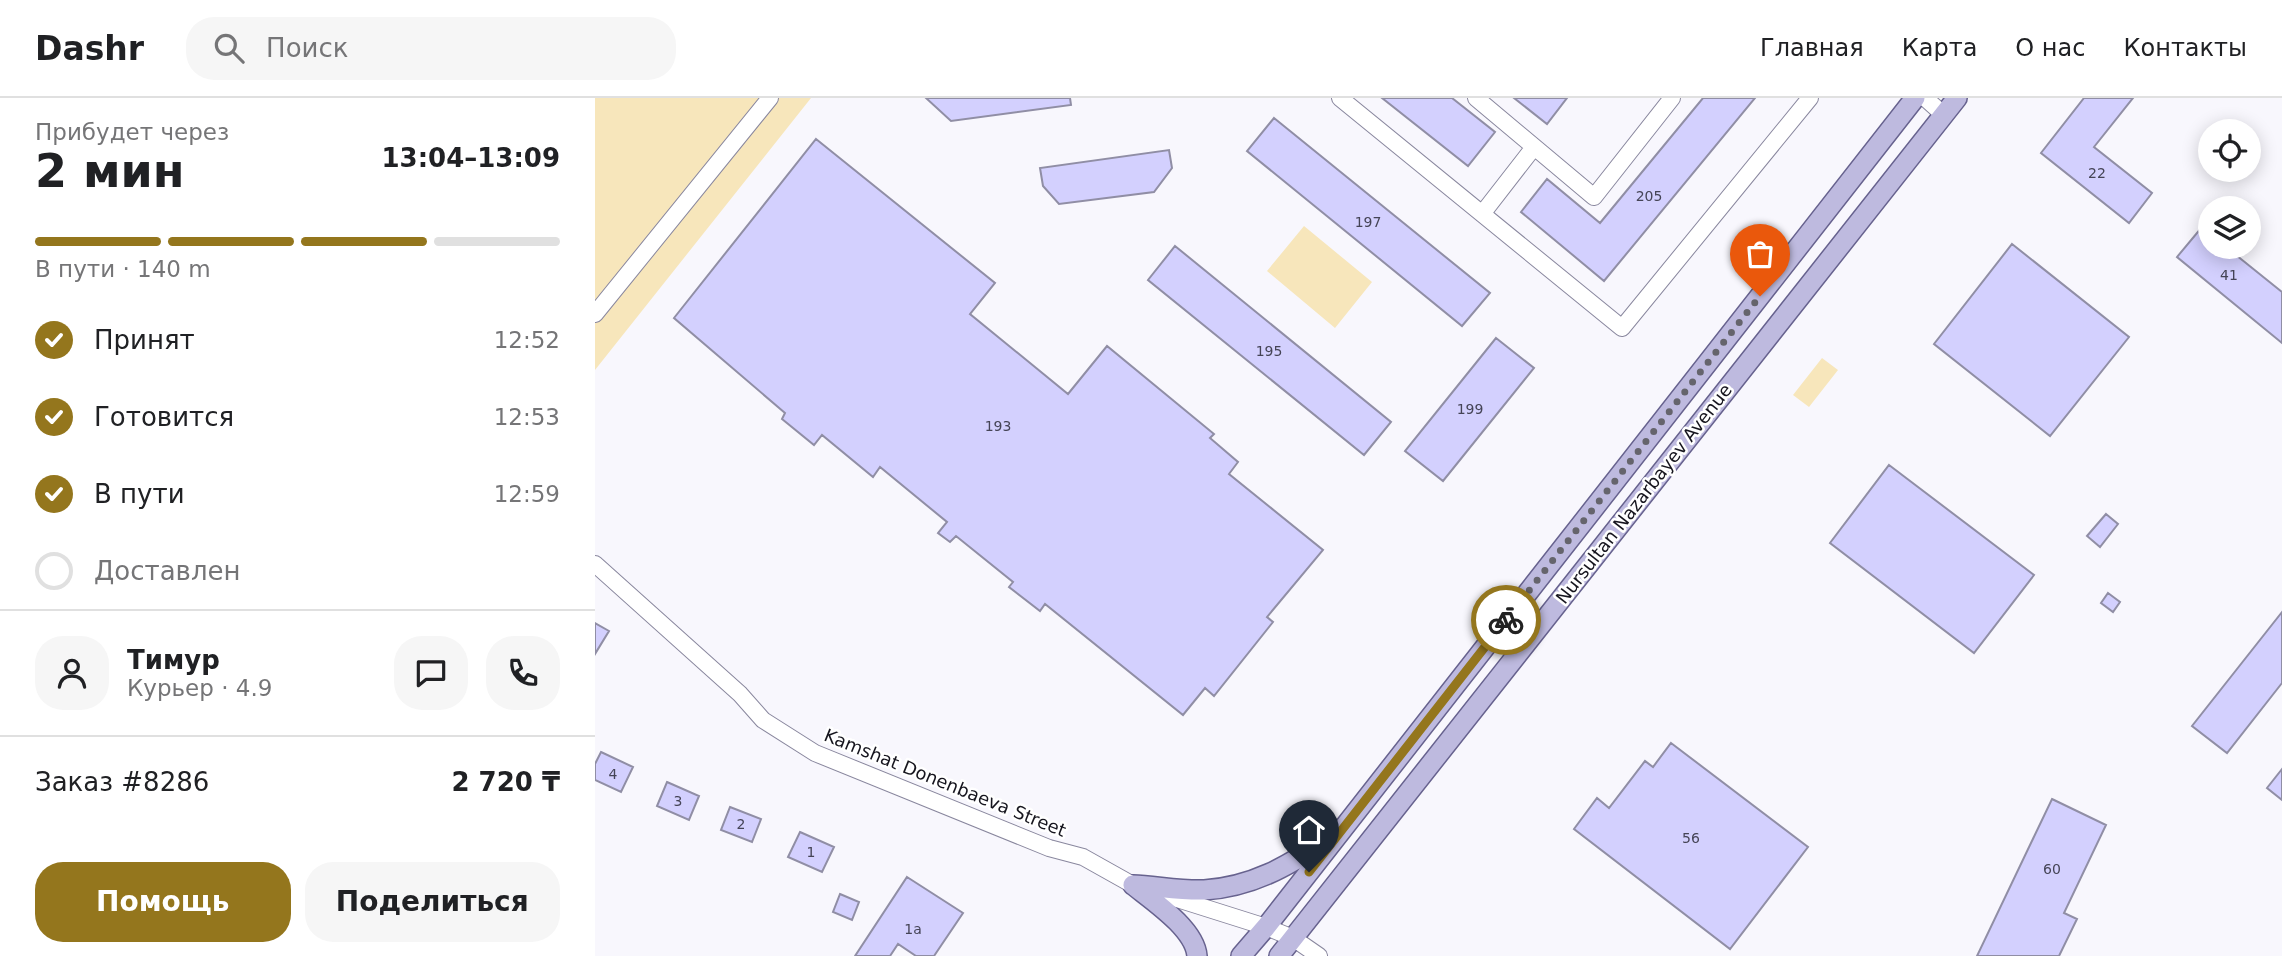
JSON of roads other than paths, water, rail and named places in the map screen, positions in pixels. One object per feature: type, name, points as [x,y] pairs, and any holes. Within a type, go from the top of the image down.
[{"type":"main road","name":"Nursultan Nazarbayev Avenue","points":[[1242,954],[1266,927],[1915,98]]},
{"type":"main road","name":"Nursultan Nazarbayev Avenue","points":[[1279,956],[1957,98]]},
{"type":"main road","points":[[1133,885],[1202,890],[1254,881],[1292,864],[1341,831]]},
{"type":"main road","points":[[1133,885],[1182,927],[1193,941],[1197,956]]},
{"type":"street","points":[[595,314],[770,98]]},
{"type":"street","points":[[1340,98],[1622,328],[1810,98]]},
{"type":"street","points":[[1484,101],[1594,197],[1672,98]]},
{"type":"street","points":[[1925,98],[1944,115]]},
{"type":"street","points":[[1482,214],[1534,147]]},
{"type":"street","name":"Kamshat Donenbaeva Street","points":[[595,564],[740,694],[763,720],[815,753],[1049,848],[1083,857],[1133,885],[1266,927],[1293,938],[1319,956]]}]
